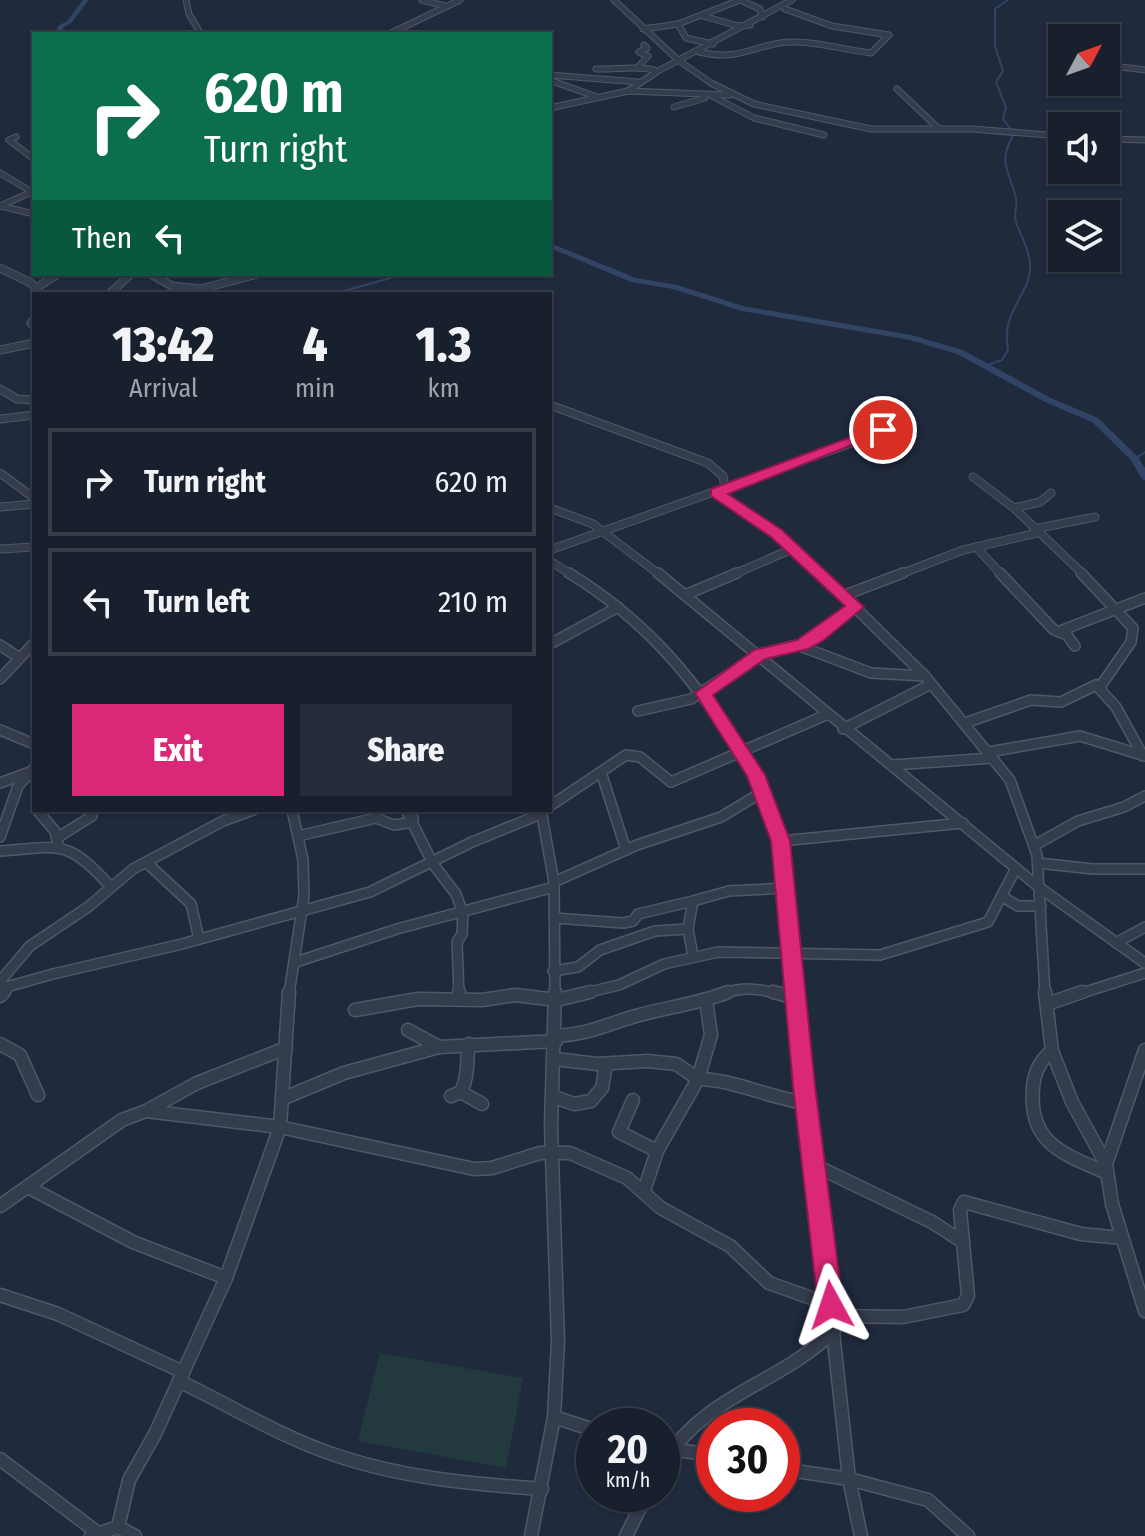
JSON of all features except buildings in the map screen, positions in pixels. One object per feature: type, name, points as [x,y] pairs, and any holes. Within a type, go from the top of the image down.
[{"type":"street","points":[[186,0],[189,14],[200,32]]},
{"type":"street","points":[[422,0],[445,6]]},
{"type":"street","points":[[393,32],[460,0]]},
{"type":"street","points":[[614,0],[630,0]]},
{"type":"street","points":[[614,0],[678,60],[711,83],[754,104],[867,129],[938,128],[1048,135]]},
{"type":"street","points":[[643,29],[678,24],[740,0],[760,9],[762,17]]},
{"type":"street","points":[[628,91],[657,69],[716,44],[762,17],[785,9],[792,0]]},
{"type":"street","points":[[699,52],[731,59],[776,45],[809,44],[871,53],[889,35],[832,26],[785,9]]},
{"type":"street","points":[[703,16],[738,26],[751,24]]},
{"type":"street","points":[[678,24],[691,40],[716,44]]},
{"type":"street","points":[[596,69],[625,71],[639,66],[648,56],[639,52],[647,49],[644,45]]},
{"type":"street","points":[[639,66],[657,69]]},
{"type":"street","points":[[1120,67],[1145,70]]},
{"type":"street","points":[[552,75],[637,83],[643,90]]},
{"type":"street","points":[[568,89],[599,80]]},
{"type":"street","points":[[555,82],[597,97]]},
{"type":"street","points":[[711,83],[712,96]]},
{"type":"street","points":[[897,89],[938,128]]},
{"type":"street","points":[[552,108],[628,91],[733,95]]},
{"type":"street","points":[[672,104],[712,96],[749,117],[824,135]]},
{"type":"street","points":[[16,137],[9,140],[32,157]]},
{"type":"street","points":[[1120,139],[1145,140]]},
{"type":"street","points":[[0,173],[32,190]]},
{"type":"street","points":[[32,191],[0,206],[32,214]]},
{"type":"street","points":[[0,268],[38,291],[56,276]]},
{"type":"street","points":[[111,292],[129,276]]},
{"type":"street","points":[[154,276],[166,284],[202,292],[253,276]]},
{"type":"street","points":[[0,350],[32,343]]},
{"type":"street","points":[[0,389],[17,399],[32,400]]},
{"type":"street","points":[[552,406],[700,459],[721,473],[721,491]]},
{"type":"street","points":[[0,419],[32,415]]},
{"type":"street","points":[[552,549],[874,435],[906,419]]},
{"type":"street","points":[[0,473],[32,499]]},
{"type":"street","points":[[973,477],[1014,508],[1104,593],[1114,609],[1133,628],[1132,639],[1100,687]]},
{"type":"street","points":[[721,491],[845,595],[928,680],[1010,780],[1035,845],[1038,863],[1041,954],[1052,1051],[1072,1102],[1106,1169],[1122,1238],[1145,1311]]},
{"type":"street","points":[[1014,508],[1040,502],[1051,493]]},
{"type":"street","points":[[0,507],[32,501]]},
{"type":"street","points":[[552,509],[582,518],[603,531],[760,654],[826,715],[892,765],[1040,888],[1145,963]]},
{"type":"street","points":[[845,595],[976,547],[1095,517]]},
{"type":"street","points":[[0,549],[32,547]]},
{"type":"street","points":[[976,547],[1054,630],[1060,631],[1145,598]]},
{"type":"street","points":[[685,595],[792,549]]},
{"type":"street","points":[[552,562],[618,607],[663,648],[703,693],[764,791],[781,841],[806,1103],[816,1166],[849,1479],[861,1536]]},
{"type":"street","points":[[552,643],[618,607]]},
{"type":"street","points":[[638,711],[703,693],[760,654],[802,645],[856,607]]},
{"type":"street","points":[[1060,631],[1075,646]]},
{"type":"street","points":[[0,645],[18,657]]},
{"type":"street","points":[[0,679],[32,645]]},
{"type":"street","points":[[802,645],[871,673],[928,680]]},
{"type":"street","points":[[843,729],[928,680]]},
{"type":"street","points":[[965,723],[1031,700],[1054,704],[1091,685],[1100,687],[1116,707],[1144,756]]},
{"type":"street","points":[[552,805],[623,756],[637,756],[671,782],[826,715]]},
{"type":"street","points":[[0,730],[32,743]]},
{"type":"street","points":[[892,765],[991,755],[1080,736],[1144,756]]},
{"type":"street","points":[[0,783],[32,770]]},
{"type":"street","points":[[0,837],[18,786],[32,771]]},
{"type":"street","points":[[601,772],[609,805],[626,850]]},
{"type":"street","points":[[296,962],[397,929],[463,913],[554,885],[626,850],[721,817],[764,791]]},
{"type":"street","points":[[1035,845],[1054,840],[1086,818],[1114,812],[1145,796]]},
{"type":"street","points":[[39,812],[47,819],[58,842],[89,863],[110,886]]},
{"type":"street","points":[[248,812],[223,821],[110,886],[88,907],[30,946],[1,980],[2,993],[110,959],[199,939],[370,892],[540,812]]},
{"type":"street","points":[[118,1527],[129,1480],[226,1278],[280,1127],[289,994],[303,909],[303,860],[292,812]]},
{"type":"street","points":[[407,812],[433,864],[456,894],[463,913],[462,934],[457,942],[459,998]]},
{"type":"street","points":[[413,812],[413,822]]},
{"type":"street","points":[[531,1536],[554,1417],[558,1341],[552,1096],[557,1000],[553,971],[554,885],[544,812]]},
{"type":"street","points":[[0,851],[58,842],[92,816]]},
{"type":"street","points":[[298,836],[373,818],[388,825],[413,822]]},
{"type":"street","points":[[781,841],[963,823]]},
{"type":"street","points":[[147,863],[191,904],[199,939]]},
{"type":"street","points":[[1038,863],[1093,869],[1145,869]]},
{"type":"street","points":[[355,1010],[418,999],[515,995],[557,1000],[609,988],[664,964],[693,956],[735,951],[861,956],[896,952],[988,922],[1003,897],[1007,878],[1016,868]]},
{"type":"street","points":[[554,918],[623,923],[633,921],[636,915],[729,891],[786,888]]},
{"type":"street","points":[[1003,897],[1018,906],[1041,906]]},
{"type":"street","points":[[693,901],[688,929],[693,956]]},
{"type":"street","points":[[1116,943],[1145,927]]},
{"type":"street","points":[[553,971],[578,967],[600,950],[655,931],[688,929]]},
{"type":"street","points":[[1047,1004],[1071,999],[1086,989],[1106,987],[1119,980],[1138,979],[1145,973]]},
{"type":"street","points":[[284,1098],[344,1073],[439,1047],[589,1034],[636,1016],[706,1000],[727,991],[752,989],[796,998]]},
{"type":"street","points":[[644,1191],[657,1151],[698,1079],[711,1035],[706,1000]]},
{"type":"street","points":[[408,1030],[439,1047]]},
{"type":"street","points":[[0,1044],[20,1055],[38,1095]]},
{"type":"street","points":[[469,1044],[466,1061],[470,1070],[456,1094],[482,1104]]},
{"type":"street","points":[[0,1206],[30,1188],[122,1120],[146,1111],[178,1092],[286,1048]]},
{"type":"street","points":[[1106,1169],[1145,1050]]},
{"type":"street","points":[[1052,1051],[1038,1063],[1035,1072],[1029,1111],[1033,1120],[1047,1144],[1106,1169]]},
{"type":"street","points":[[555,1059],[606,1064],[648,1061],[676,1064],[698,1079],[716,1079],[771,1098],[806,1103]]},
{"type":"street","points":[[552,1096],[576,1107],[589,1103],[603,1087],[606,1064]]},
{"type":"street","points":[[633,1100],[619,1132],[657,1151]]},
{"type":"street","points":[[146,1111],[280,1127],[374,1150],[474,1169],[492,1168],[553,1151],[588,1158],[644,1191],[661,1208],[730,1246],[769,1283],[831,1311],[903,1317],[963,1305],[968,1296],[960,1210],[964,1202],[970,1201],[1081,1234],[1122,1238]]},
{"type":"street","points":[[816,1166],[932,1222],[963,1242]]},
{"type":"street","points":[[30,1188],[133,1242],[226,1278]]},
{"type":"street","points":[[0,1295],[58,1314],[308,1445],[371,1464],[485,1485],[542,1489]]},
{"type":"street","points":[[680,1433],[707,1410],[797,1365],[834,1331]]},
{"type":"street","points":[[554,1417],[576,1424]]},
{"type":"street","points":[[0,1459],[95,1534],[118,1527],[135,1536]]},
{"type":"street","points":[[800,1472],[849,1479],[928,1500],[968,1536]]},
{"type":"street","points":[[626,1536],[638,1512]]},
{"type":"green space","points":[[380,1353],[523,1378],[506,1468],[358,1441]]},
{"type":"waterway","points":[[59,32],[60,27],[69,22],[86,0]]},
{"type":"waterway","points":[[988,365],[1002,360],[1008,350],[1008,323],[1030,274],[1029,257],[1015,219],[1016,198],[1005,159],[1014,134],[1003,119],[1006,107],[996,82],[1003,71],[995,46],[995,9],[1008,0]]},
{"type":"waterway","points":[[552,246],[634,280],[674,287],[742,308],[911,338],[960,352],[1048,400],[1095,420],[1135,459],[1145,477]]},
{"type":"waterway","points":[[340,292],[398,276]]},
{"type":"waterway","points":[[1135,459],[1145,452]]},
{"type":"route","points":[[831,1305],[804,1086],[781,841],[764,791],[703,693],[760,654],[802,645],[856,607],[776,534],[716,493],[883,430]]}]
